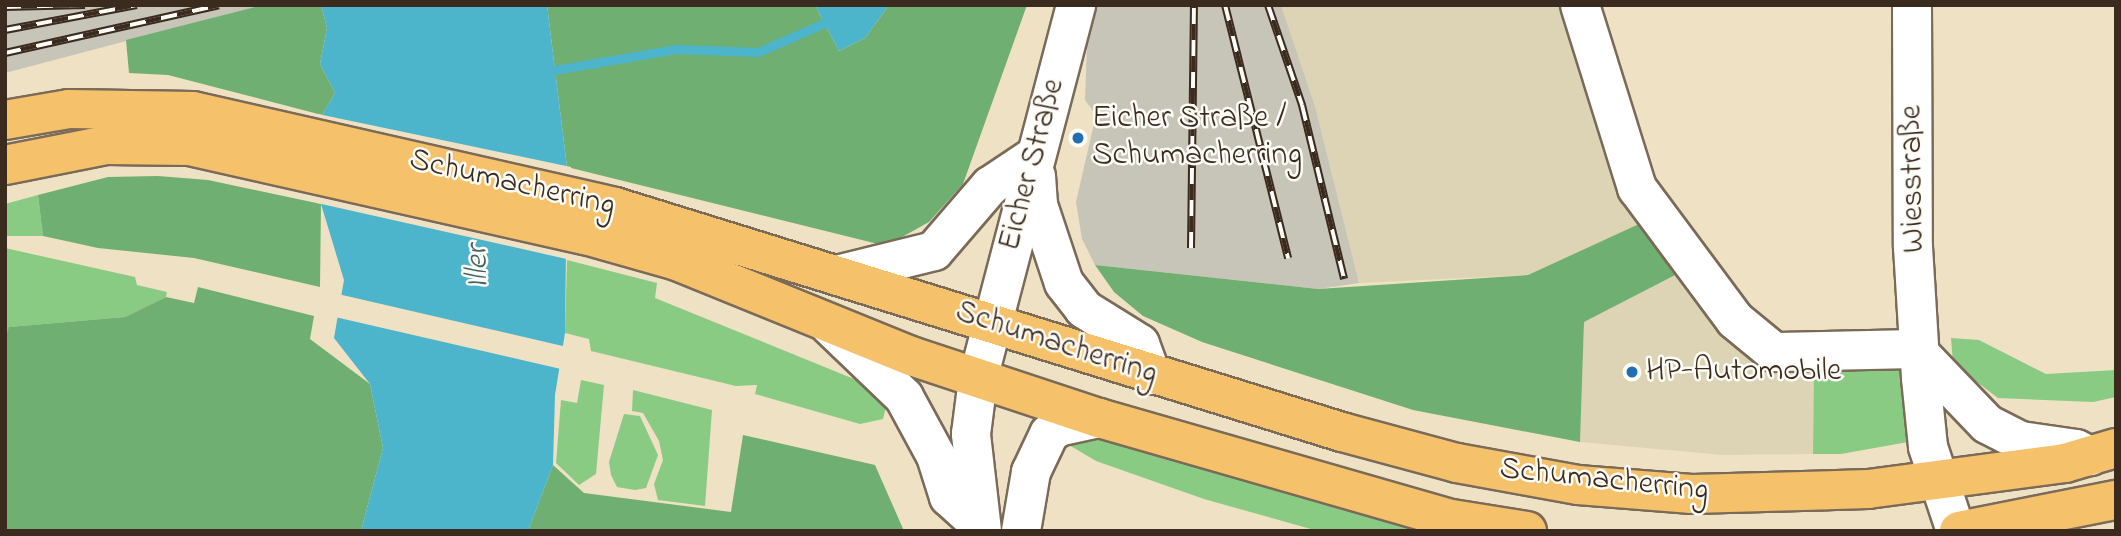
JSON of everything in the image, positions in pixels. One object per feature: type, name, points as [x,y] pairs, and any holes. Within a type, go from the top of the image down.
[{"type":"main road","name":"Schumacherring","points":[[5,120],[69,109],[193,111],[615,207],[791,258],[1151,375],[1457,463],[1578,485],[1692,494],[1782,494],[1937,480],[2065,463],[2103,452]]},
{"type":"main road","name":"Schumacherring","points":[[5,165],[107,145],[189,146],[585,235],[677,261],[829,325],[978,379],[1099,418],[1452,519],[1527,531]]},
{"type":"main road","points":[[1958,531],[2116,500]]},
{"type":"street","name":"Eicher Straße","points":[[980,527],[971,434],[978,379],[1076,5]]},
{"type":"street","points":[[1580,5],[1637,188],[1735,320],[1774,352],[1919,351],[1987,424],[2021,441],[2103,452]]},
{"type":"street","name":"Wiesstraße","points":[[1912,5],[1919,351],[1928,447],[1937,480],[1958,531]]},
{"type":"street","points":[[841,274],[934,251],[989,186],[1035,156],[1038,205],[1065,283],[1084,309],[1140,344],[1151,375]]},
{"type":"street","points":[[829,325],[904,397],[936,456],[949,497],[980,527]]},
{"type":"street","points":[[1021,531],[1031,472],[1049,434],[1058,427],[1099,418]]},
{"type":"shaded area","points":[[5,5],[263,5],[5,73]]},
{"type":"shaded area","points":[[1097,5],[1281,5],[1315,106],[1359,283],[1318,289],[1095,265],[1082,239],[1076,202],[1096,115],[1085,100],[1087,46]]},
{"type":"shaded area","points":[[1281,5],[1570,5],[1639,224],[1528,275],[1359,283],[1315,106]]},
{"type":"shaded area","points":[[1681,272],[1814,364],[1813,454],[1723,455],[1580,442],[1584,322]]},
{"type":"green space","points":[[263,5],[321,5],[327,28],[320,64],[335,93],[322,115],[168,75],[129,73],[126,40]]},
{"type":"green space","points":[[547,5],[815,5],[839,51],[865,38],[889,5],[1027,5],[963,184],[929,222],[886,246],[567,167]]},
{"type":"green space","points":[[158,176],[208,180],[321,204],[320,287],[194,258],[98,248],[43,236],[38,195],[108,177]]},
{"type":"green space","points":[[38,195],[43,236],[5,236],[5,204]]},
{"type":"green space","points":[[1639,224],[1681,272],[1584,322],[1580,442],[1413,410],[1202,342],[1143,316],[1114,292],[1095,265],[1318,289],[1528,275]]},
{"type":"green space","points":[[5,248],[135,277],[137,285],[167,292],[166,297],[125,317],[10,327],[5,340]]},
{"type":"green space","points":[[567,260],[657,283],[655,298],[854,379],[886,407],[883,419],[860,424],[755,394],[757,385],[736,386],[591,351],[589,339],[565,333]]},
{"type":"green space","points":[[198,287],[314,316],[310,339],[370,384],[383,448],[361,531],[5,531],[5,340],[9,327],[125,317],[166,297],[194,303]]},
{"type":"green space","points":[[1951,338],[1979,340],[2046,374],[2116,370],[2116,397],[2093,402],[1998,398],[1953,364]]},
{"type":"green space","points":[[1901,358],[1908,442],[1841,454],[1813,454],[1814,364]]},
{"type":"green space","points":[[581,380],[604,385],[596,474],[579,485],[556,463],[561,400],[577,403]]},
{"type":"green space","points":[[633,390],[712,410],[705,506],[658,500],[654,484],[663,460],[659,441],[643,413],[632,411]]},
{"type":"green space","points":[[624,414],[640,416],[658,455],[646,488],[635,490],[617,487],[611,475],[609,462]]},
{"type":"green space","points":[[1095,431],[1453,531],[1318,531],[1204,499],[1096,461],[1069,445],[1076,434]]},
{"type":"green space","points":[[743,435],[875,465],[904,531],[528,531],[553,465],[584,493],[731,512]]},
{"type":"water","name":"Iller","points":[[321,5],[547,5],[567,167],[565,333],[555,395],[553,465],[528,531],[361,531],[383,448],[370,384],[334,338],[344,280],[321,204],[322,115],[335,93],[320,64],[327,28]]},
{"type":"water","points":[[815,5],[889,5],[865,38],[839,51]]},
{"type":"pier","points":[[318,114],[571,167],[571,260],[317,203]]},
{"type":"pier","points":[[338,294],[566,347],[561,369],[333,316]]},
{"type":"waterway","points":[[543,72],[676,49],[758,52],[824,23]]},
{"type":"railway","points":[[5,7],[85,5]]},
{"type":"railway","points":[[5,30],[137,5]]},
{"type":"railway","points":[[5,53],[219,5]]},
{"type":"railway","points":[[1191,248],[1194,5]]},
{"type":"railway","points":[[1225,5],[1288,258]]},
{"type":"railway","points":[[1268,5],[1302,105],[1344,279]]},
{"type":"place","name":"Eicher Straße / Schumacherring","points":[[1078,138]]},
{"type":"place","name":"HP-Automobile","points":[[1632,372]]}]
